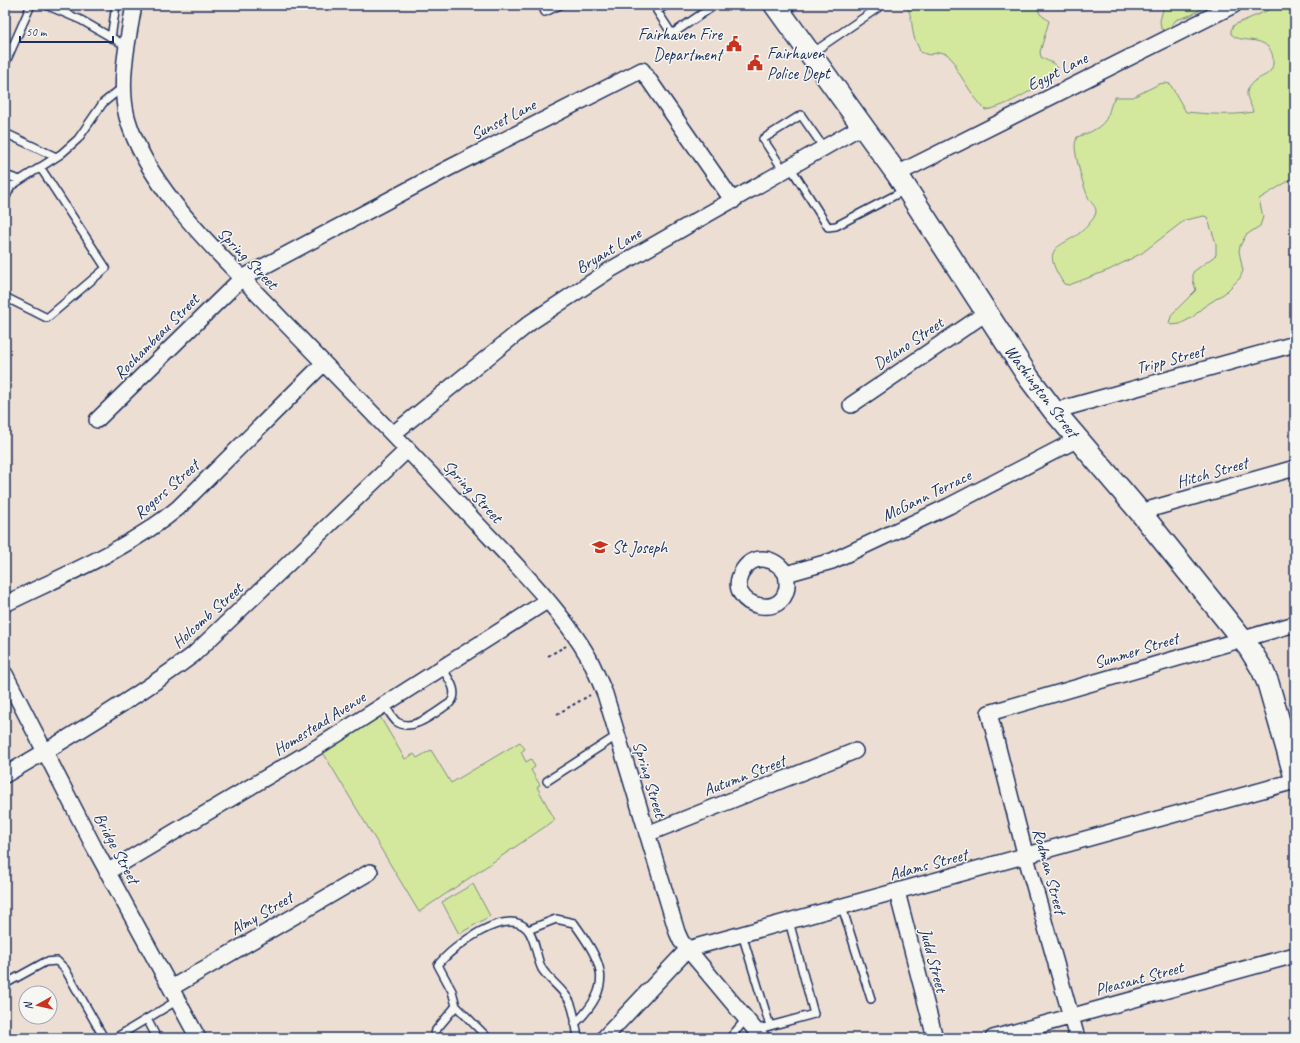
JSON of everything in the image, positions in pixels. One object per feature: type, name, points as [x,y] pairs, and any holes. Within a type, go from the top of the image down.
[{"type":"main road","name":"Washington Street","points":[[783,8],[810,54],[902,181],[986,313],[1054,411],[1140,512],[1242,638],[1259,664],[1268,683],[1295,778]]},
{"type":"street","name":"Spring Street","points":[[134,5],[128,47],[125,86],[127,115],[133,134],[152,170],[188,221],[323,364],[408,449],[547,601],[577,639],[590,660],[602,688],[618,735],[675,928],[681,941],[758,1028]]},
{"type":"street","name":"Egypt Lane","points":[[902,181],[1234,5]]},
{"type":"street","name":"Sunset Lane","points":[[242,278],[449,168],[642,70],[733,201]]},
{"type":"street","name":"Bryant Lane","points":[[393,434],[531,322],[610,270],[862,126]]},
{"type":"street","name":"Rochambeau Street","points":[[97,420],[242,278]]},
{"type":"street","name":"Delano Street","points":[[851,405],[986,313]]},
{"type":"street","name":"Tripp Street","points":[[1054,411],[1295,344]]},
{"type":"street","name":"Rogers Street","points":[[5,604],[133,541],[156,526],[178,508],[323,364]]},
{"type":"street","name":"McGann Terrace","points":[[786,574],[832,561],[949,506],[1078,439]]},
{"type":"street","name":"Holcomb Street","points":[[5,775],[45,752],[194,655],[408,449]]},
{"type":"street","name":"Hitch Street","points":[[1140,512],[1295,468]]},
{"type":"street","name":"Homestead Avenue","points":[[107,872],[205,814],[384,704],[547,601]]},
{"type":"street","name":"Summer Street","points":[[988,714],[1242,638],[1295,624]]},
{"type":"street","name":"Bridge Street","points":[[5,674],[107,872],[198,1038]]},
{"type":"street","name":"Rodman Street","points":[[988,714],[1026,857],[1077,1038]]},
{"type":"street","name":"Autumn Street","points":[[647,834],[855,751]]},
{"type":"street","name":"Adams Street","points":[[688,949],[1026,857],[1295,781]]},
{"type":"street","name":"Almy Street","points":[[174,994],[370,872]]},
{"type":"street","name":"Judd Street","points":[[897,892],[935,1038]]},
{"type":"street","points":[[604,1038],[688,949]]},
{"type":"street","name":"Pleasant Street","points":[[993,1038],[1295,955]]},
{"type":"lane","points":[[5,64],[31,5]]},
{"type":"lane","points":[[46,5],[81,20],[128,47]]},
{"type":"lane","points":[[111,38],[116,5]]},
{"type":"lane","points":[[542,5],[545,12],[560,5]]},
{"type":"lane","points":[[666,5],[657,11],[672,34],[715,5]]},
{"type":"lane","points":[[810,54],[882,5]]},
{"type":"lane","points":[[5,199],[12,186],[56,157],[78,139],[103,103],[125,86]]},
{"type":"lane","points":[[824,148],[801,115],[763,139],[828,227],[836,226],[902,181]]},
{"type":"lane","points":[[5,133],[56,157]]},
{"type":"lane","points":[[5,297],[47,318],[106,268],[40,167]]},
{"type":"lane","points":[[5,175],[20,180]]},
{"type":"lane","points":[[384,704],[396,721],[408,725],[415,724],[450,704],[454,699],[454,692],[442,668]]},
{"type":"lane","points":[[546,781],[618,735]]},
{"type":"lane","points":[[842,907],[871,999]]},
{"type":"lane","points":[[528,930],[556,919],[574,923],[589,945],[598,962],[601,976],[599,991],[588,1011],[575,1024]]},
{"type":"lane","points":[[488,1038],[456,1006],[452,991],[438,965],[446,955],[482,930],[509,921],[519,924],[528,930],[542,968],[570,1001],[578,1038]]},
{"type":"lane","points":[[730,1038],[758,1028],[814,1014],[789,921]]},
{"type":"lane","points":[[742,934],[758,1028]]},
{"type":"lane","points":[[5,984],[45,962],[57,961],[65,969],[104,1038]]},
{"type":"lane","points":[[115,1038],[147,1019],[174,994]]},
{"type":"lane","points":[[434,1038],[436,1030],[456,1006]]},
{"type":"lane","points":[[147,1019],[157,1038]]},
{"type":"path","points":[[548,656],[577,639]]},
{"type":"path","points":[[557,714],[602,688]]},
{"type":"green space","points":[[906,5],[1036,5],[1040,14],[1049,21],[1040,52],[1041,57],[1058,68],[1035,88],[1003,105],[985,110],[973,95],[955,67],[955,63],[947,54],[940,52],[929,55],[920,52],[915,40],[910,14]]},
{"type":"green space","points":[[1164,5],[1209,5],[1191,15],[1176,20],[1167,31],[1161,29],[1160,21]]},
{"type":"green space","points":[[1280,5],[1295,5],[1295,177],[1259,199],[1263,217],[1260,226],[1246,235],[1240,246],[1239,251],[1243,271],[1240,278],[1225,293],[1202,308],[1193,317],[1180,324],[1171,325],[1169,323],[1172,314],[1196,290],[1193,281],[1193,272],[1216,255],[1216,243],[1207,217],[1204,216],[1185,220],[1142,253],[1109,270],[1069,285],[1064,284],[1056,270],[1053,260],[1053,253],[1057,247],[1080,233],[1093,219],[1096,212],[1082,181],[1075,151],[1077,137],[1091,132],[1106,120],[1115,97],[1133,97],[1159,84],[1165,83],[1170,84],[1186,112],[1228,114],[1253,112],[1247,92],[1254,81],[1270,71],[1273,59],[1272,54],[1264,44],[1235,37],[1231,34],[1231,30],[1234,25]]},
{"type":"green space","points":[[376,710],[405,759],[414,754],[417,758],[431,750],[451,783],[520,742],[525,749],[521,752],[526,762],[531,759],[535,767],[531,770],[540,785],[537,787],[555,820],[419,912],[319,746]]},
{"type":"green space","points":[[473,884],[490,916],[459,934],[442,902]]},
{"type":"place","name":"Fairhaven Fire Department","points":[[734,44]]},
{"type":"place","name":"Fairhaven Police Dept","points":[[755,63]]},
{"type":"place","name":"St Joseph","points":[[600,547]]}]
